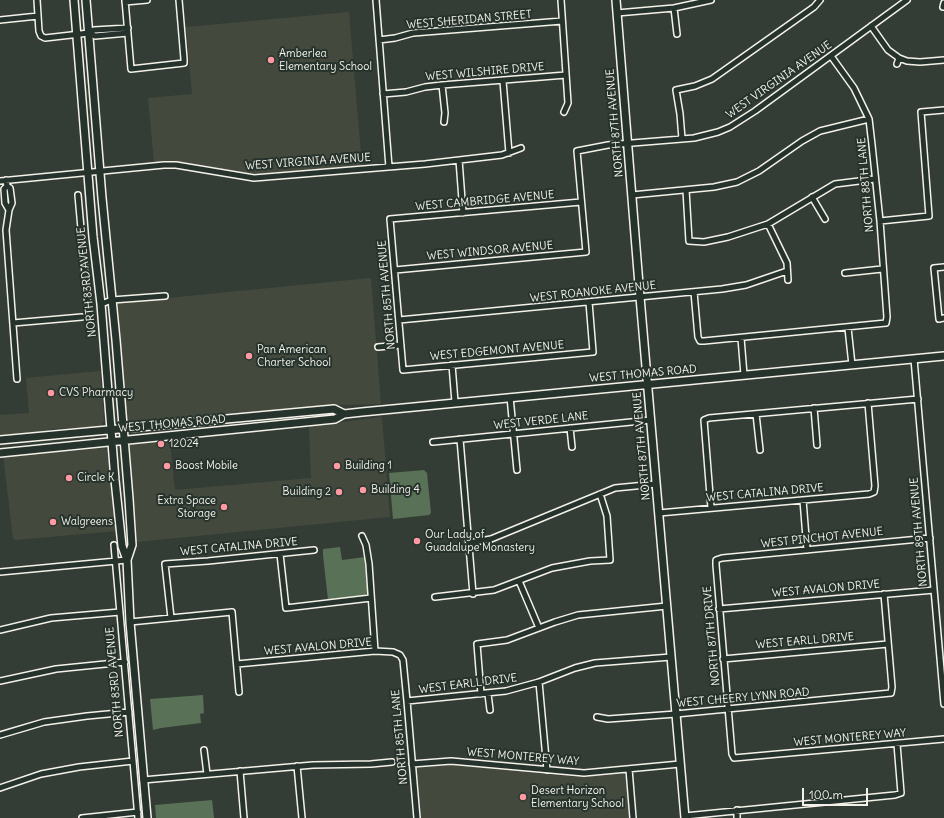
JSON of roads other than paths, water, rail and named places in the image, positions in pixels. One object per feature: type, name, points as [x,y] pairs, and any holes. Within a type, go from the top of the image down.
[{"type":"main road","name":"NORTH 83RD AVENUE","points":[[74,0],[93,237],[101,304],[112,441],[122,546],[127,560],[130,622],[147,818]]},
{"type":"main road","name":"NORTH 83RD AVENUE","points":[[86,0],[132,545],[127,560]]},
{"type":"main road","name":"NORTH 87TH AVENUE","points":[[616,0],[647,384],[685,817]]},
{"type":"main road","name":"WEST THOMAS ROAD","points":[[0,452],[335,419],[344,414],[455,402],[944,356]]},
{"type":"main road","name":"WEST THOMAS ROAD","points":[[0,440],[334,409],[344,414]]},
{"type":"main road","points":[[238,418],[239,429]]},
{"type":"street","points":[[37,0],[39,32],[41,36],[45,38],[89,33],[94,30],[110,32],[128,30]]},
{"type":"street","points":[[147,0],[125,1],[131,69],[184,63],[179,0]]},
{"type":"street","points":[[376,0],[389,167]]},
{"type":"street","points":[[561,0],[568,103],[564,112]]},
{"type":"street","points":[[617,13],[674,8],[711,0]]},
{"type":"street","points":[[682,139],[676,90],[695,86],[712,79],[814,7],[820,0]]},
{"type":"street","name":"WEST VIRGINIA AVENUE","points":[[582,202],[577,151],[608,145],[694,138],[718,132],[738,122],[831,56],[904,1]]},
{"type":"street","points":[[674,8],[677,34]]},
{"type":"street","points":[[0,20],[38,16]]},
{"type":"street","name":"WEST SHERIDAN STREET","points":[[379,40],[413,33],[562,21]]},
{"type":"street","points":[[871,26],[888,50],[899,58],[907,61],[920,62],[944,60]]},
{"type":"street","name":"NORTH 88TH LANE","points":[[831,56],[854,88],[868,119],[880,221],[882,269],[887,317],[886,323],[848,328]]},
{"type":"street","points":[[897,64],[899,58]]},
{"type":"street","name":"WEST WILSHIRE DRIVE","points":[[383,94],[406,92],[425,87],[442,85],[566,75]]},
{"type":"street","points":[[503,81],[509,153]]},
{"type":"street","points":[[442,85],[444,122]]},
{"type":"street","points":[[880,221],[929,216],[921,112],[944,110]]},
{"type":"street","points":[[632,194],[714,187],[737,182],[759,171],[802,141],[820,131],[868,119]]},
{"type":"street","name":"WEST VIRGINIA AVENUE","points":[[0,181],[164,165],[176,165],[254,178],[502,156],[521,148]]},
{"type":"street","points":[[459,160],[463,213]]},
{"type":"street","points":[[686,190],[689,241],[704,242],[728,237],[768,224],[835,184],[875,179]]},
{"type":"street","points":[[6,180],[7,186],[4,189],[6,203],[9,210],[6,230],[17,379]]},
{"type":"street","points":[[78,195],[88,307]]},
{"type":"street","points":[[812,197],[826,219]]},
{"type":"street","name":"WEST CAMBRIDGE AVENUE","points":[[390,219],[582,202]]},
{"type":"street","name":"WEST WINDSOR AVENUE","points":[[395,270],[586,252],[582,202]]},
{"type":"street","name":"NORTH 85TH AVENUE","points":[[390,219],[403,370]]},
{"type":"street","points":[[768,224],[787,263],[788,280]]},
{"type":"street","points":[[941,319],[934,268],[944,267]]},
{"type":"street","points":[[845,273],[882,269]]},
{"type":"street","name":"WEST ROANOKE AVENUE","points":[[399,320],[694,292],[746,285],[787,271]]},
{"type":"street","points":[[694,292],[698,337],[700,340],[704,341],[848,328],[852,365]]},
{"type":"street","points":[[101,304],[112,300],[165,296]]},
{"type":"street","name":"WEST EDGEMONT AVENUE","points":[[403,370],[593,352],[589,302]]},
{"type":"street","points":[[13,323],[82,317]]},
{"type":"street","points":[[741,338],[744,375]]},
{"type":"street","points":[[378,347],[401,345]]},
{"type":"street","name":"NORTH 89TH AVENUE","points":[[914,359],[944,704]]},
{"type":"street","points":[[452,365],[455,402]]},
{"type":"street","points":[[510,397],[517,470]]},
{"type":"street","points":[[711,508],[704,420],[709,418],[918,399]]},
{"type":"street","name":"WEST CATALINA DRIVE","points":[[659,513],[869,494],[874,492],[875,486],[868,403]]},
{"type":"street","points":[[814,408],[817,444]]},
{"type":"street","points":[[756,414],[760,450]]},
{"type":"street","name":"WEST VERDE LANE","points":[[433,442],[651,420]]},
{"type":"street","points":[[570,428],[572,447]]},
{"type":"street","points":[[460,439],[473,594]]},
{"type":"street","points":[[469,543],[491,539],[615,488],[656,484]]},
{"type":"street","points":[[435,597],[473,594],[494,590],[552,568],[590,561],[610,560],[607,516],[600,494]]},
{"type":"street","points":[[803,500],[807,550]]},
{"type":"street","points":[[362,536],[366,545],[375,651]]},
{"type":"street","name":"WEST PINCHOT AVENUE","points":[[716,560],[722,558],[930,538]]},
{"type":"street","name":"NORTH 83RD AVENUE","points":[[114,544],[138,815]]},
{"type":"street","name":"WEST CATALINA DRIVE","points":[[171,618],[165,564],[314,550]]},
{"type":"street","points":[[280,554],[286,608],[371,598]]},
{"type":"street","points":[[0,572],[127,560]]},
{"type":"street","name":"NORTH 87TH DRIVE","points":[[716,560],[723,659],[732,754],[734,758]]},
{"type":"street","points":[[519,581],[539,628]]},
{"type":"street","name":"WEST AVALON DRIVE","points":[[719,609],[934,590]]},
{"type":"street","points":[[884,594],[888,644]]},
{"type":"street","points":[[481,694],[477,644],[507,640],[578,615],[667,606]]},
{"type":"street","points":[[0,630],[51,618],[120,612]]},
{"type":"street","points":[[130,622],[232,612],[239,692]]},
{"type":"street","name":"WEST EARLL DRIVE","points":[[723,659],[888,644]]},
{"type":"street","name":"WEST CHEERY LYNN ROAD","points":[[597,716],[608,719],[676,714],[891,693],[892,687],[888,644]]},
{"type":"street","name":"WEST AVALON DRIVE","points":[[237,664],[375,651],[393,652],[400,655]]},
{"type":"street","name":"NORTH 85TH LANE","points":[[400,655],[403,660],[416,818]]},
{"type":"street","name":"WEST EARLL DRIVE","points":[[407,701],[488,694],[514,690],[575,668],[595,663],[671,657]]},
{"type":"street","points":[[0,681],[56,669],[93,664],[125,662]]},
{"type":"street","points":[[539,682],[547,770]]},
{"type":"street","points":[[488,694],[490,710]]},
{"type":"street","points":[[0,735],[44,722],[129,712]]},
{"type":"street","name":"WEST MONTEREY WAY","points":[[734,758],[944,739]]},
{"type":"street","points":[[685,817],[737,810],[895,795],[901,793],[897,744]]},
{"type":"street","points":[[204,750],[207,774]]},
{"type":"street","points":[[0,788],[41,774],[79,767],[133,761]]},
{"type":"street","name":"WEST MONTEREY WAY","points":[[412,764],[451,761],[584,773],[680,764]]},
{"type":"street","points":[[143,780],[297,766],[392,762]]},
{"type":"street","points":[[297,766],[302,818]]},
{"type":"street","points":[[629,769],[633,818]]},
{"type":"street","points":[[240,771],[244,818]]},
{"type":"street","points":[[737,810],[737,818]]},
{"type":"street","points":[[82,818],[138,815]]},
{"type":"place","name":"Amberlea Elementary School","points":[[271,60]]},
{"type":"place","name":"Pan American Charter School","points":[[249,356]]},
{"type":"place","name":"CVS Pharmacy","points":[[51,393]]},
{"type":"place","name":"12024","points":[[161,444]]},
{"type":"place","name":"Boost Mobile","points":[[167,466]]},
{"type":"place","name":"Building 1","points":[[337,466]]},
{"type":"place","name":"Circle K","points":[[69,478]]},
{"type":"place","name":"Building 4","points":[[363,490]]},
{"type":"place","name":"Building 2","points":[[339,492]]},
{"type":"place","name":"Extra Space Storage","points":[[224,507]]},
{"type":"place","name":"Walgreens","points":[[53,522]]},
{"type":"place","name":"Our Lady of Guadalupe Monastery","points":[[417,541]]},
{"type":"place","name":"Desert Horizon Elementary School","points":[[523,797]]}]
